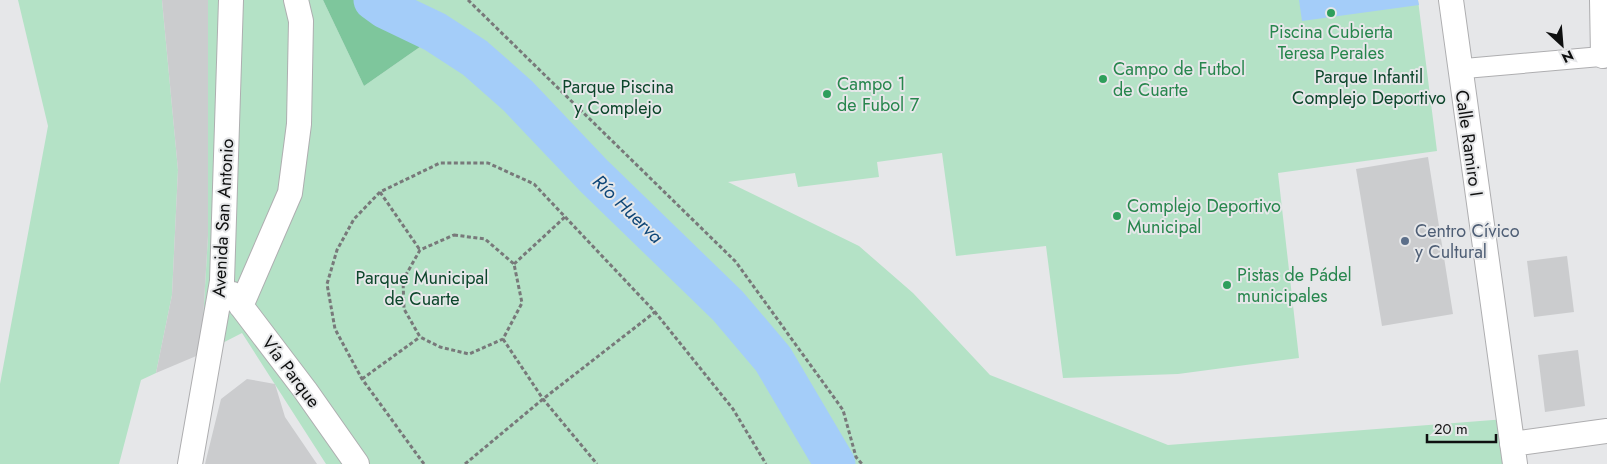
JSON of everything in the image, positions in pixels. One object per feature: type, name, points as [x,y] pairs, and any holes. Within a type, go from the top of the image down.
[{"type":"street","name":"Avenida San Antonio","points":[[190,464],[222,281],[230,0]]},
{"type":"street","points":[[241,306],[290,193],[299,124],[301,21],[296,0]]},
{"type":"street","name":"Calle Ramiro I","points":[[1451,0],[1459,69],[1514,454]]},
{"type":"street","points":[[1459,69],[1605,56],[1602,0]]},
{"type":"street","name":"Vía Parque","points":[[222,281],[305,390],[357,464]]},
{"type":"street","points":[[1514,454],[1607,431]]},
{"type":"path","points":[[468,0],[736,262],[843,410],[856,457],[862,464]]},
{"type":"path","points":[[424,464],[362,379],[335,329],[327,284],[337,250],[354,219],[380,192],[440,163],[488,163],[534,184],[655,312],[733,409],[766,464]]},
{"type":"path","points":[[380,192],[420,250]]},
{"type":"path","points":[[514,264],[566,216]]},
{"type":"path","points":[[454,235],[485,239],[514,264],[522,303],[503,339],[468,354],[440,347],[420,337],[404,310],[404,280],[420,250],[454,235]]},
{"type":"path","points":[[465,464],[543,399],[655,312]]},
{"type":"path","points":[[362,379],[420,337]]},
{"type":"path","points":[[503,339],[543,399],[597,464]]},
{"type":"green space","points":[[18,0],[162,0],[178,170],[172,295],[156,373],[141,380],[119,464],[0,464],[0,384],[48,126]]},
{"type":"green space","points":[[208,0],[323,0],[364,86],[427,42],[407,0],[1418,0],[1437,151],[1278,173],[1299,358],[1178,374],[1063,378],[1046,246],[956,256],[942,153],[877,162],[879,177],[798,187],[795,173],[728,182],[859,246],[913,293],[990,375],[1168,445],[1506,419],[1510,464],[326,464],[242,333],[201,354],[208,236]]},
{"type":"green space","points":[[323,0],[407,0],[427,42],[364,86]]},
{"type":"water","name":"Piscina Cubierta Teresa Perales","points":[[1299,0],[1418,0],[1419,5],[1302,21]]},
{"type":"building","points":[[162,0],[208,0],[208,236],[201,354],[156,373],[172,295],[178,170]]},
{"type":"building","name":"Centro Cívico y Cultural","points":[[1428,157],[1453,314],[1382,326],[1356,169]]},
{"type":"building","points":[[1567,256],[1574,312],[1534,317],[1527,261]]},
{"type":"building","points":[[1578,350],[1585,406],[1545,412],[1538,355]]},
{"type":"building","points":[[247,379],[275,384],[285,417],[317,464],[205,464],[221,399]]},
{"type":"waterway","name":"Río Huerva","points":[[374,0],[385,8],[435,32],[475,58],[518,96],[594,176],[728,306],[773,359],[835,464]]},
{"type":"place","name":"Piscina Cubierta Teresa Perales","points":[[1331,13]]},
{"type":"place","name":"Campo de Futbol de Cuarte","points":[[1103,79]]},
{"type":"place","name":"Campo 1 de Fubol 7","points":[[827,94]]},
{"type":"place","name":"Complejo Deportivo Municipal","points":[[1117,216]]},
{"type":"place","name":"Centro Cívico y Cultural","points":[[1405,241]]},
{"type":"place","name":"Pistas de Pádel municipales","points":[[1227,285]]},
{"type":"park label","name":"Parque Infantil Complejo Deportivo","points":[[1369,87]]},
{"type":"park label","name":"Parque Piscina y Complejo","points":[[618,97]]},
{"type":"park label","name":"Parque Municipal de Cuarte","points":[[422,288]]}]
